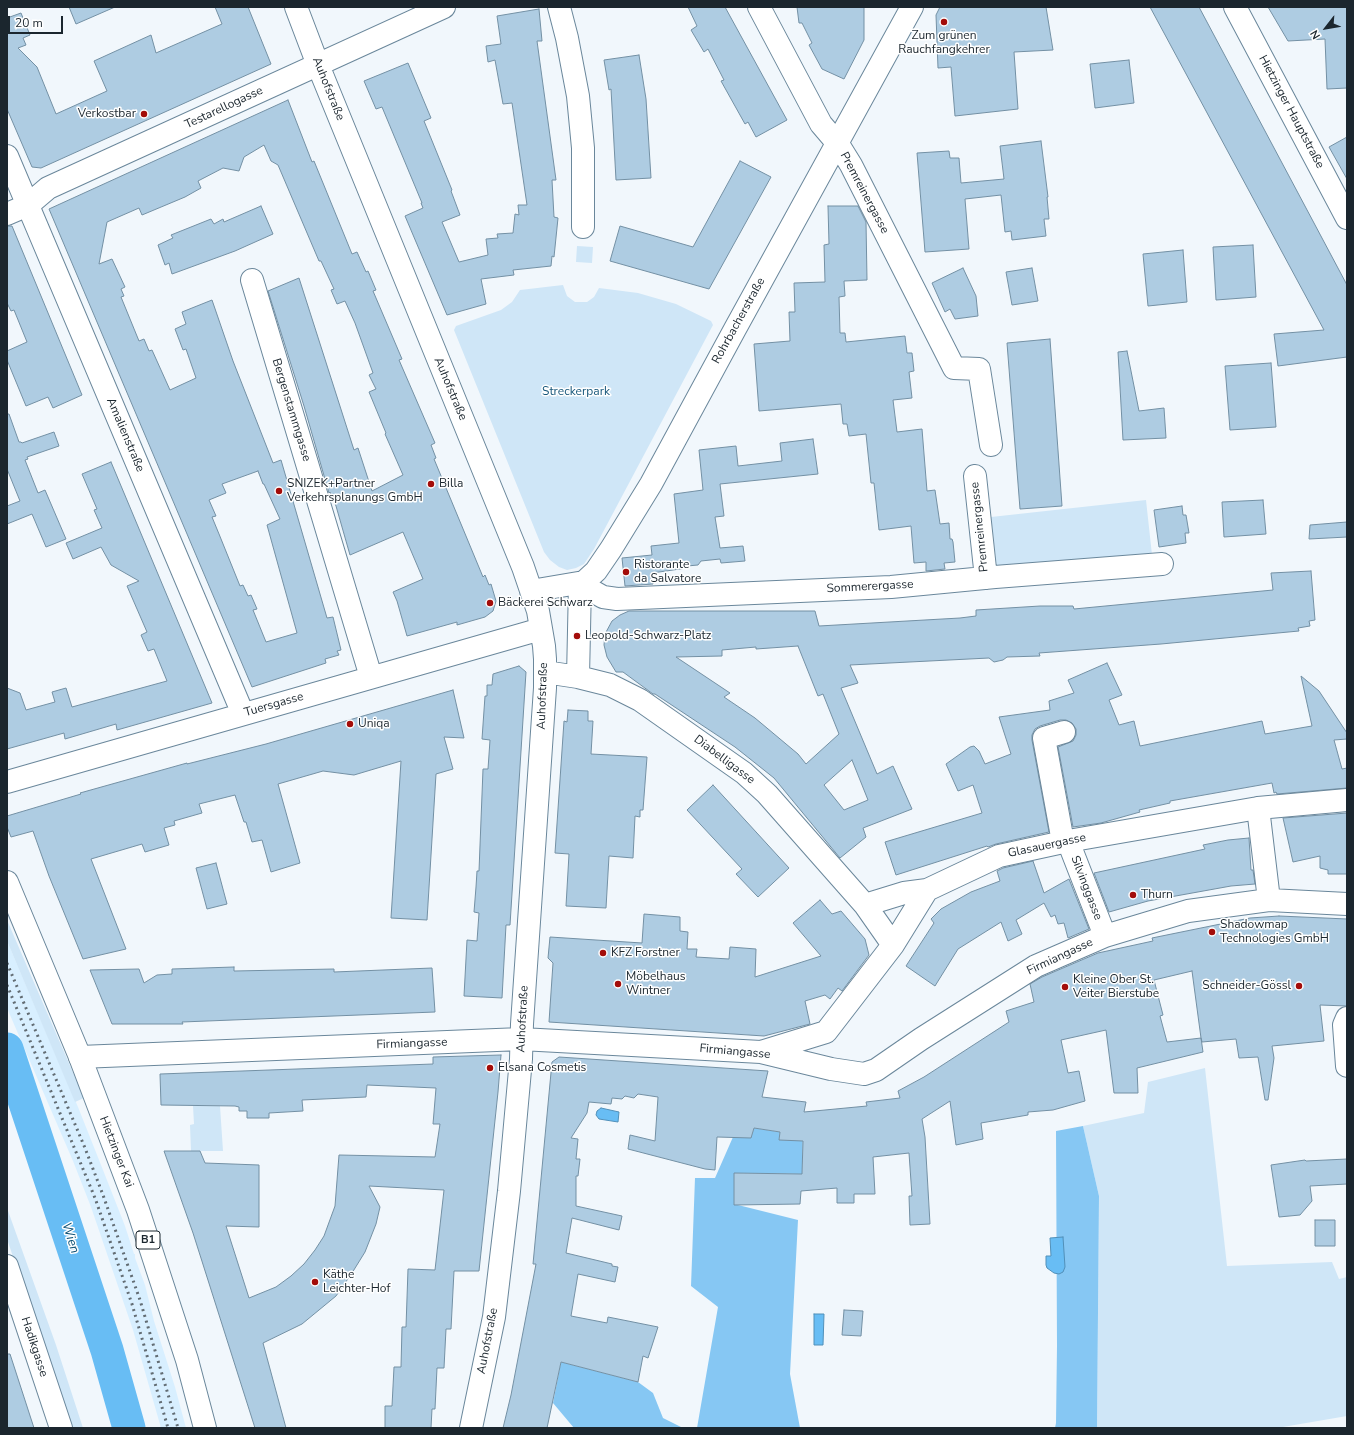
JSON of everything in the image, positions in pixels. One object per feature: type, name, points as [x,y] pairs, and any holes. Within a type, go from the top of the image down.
[{"type":"street","name":"Auhofstraße","points":[[296,7],[318,65],[518,554],[532,591],[541,629],[545,659],[521,1059],[509,1191],[494,1317],[471,1428]]},
{"type":"street","name":"Testarellogasse","points":[[7,214],[28,205],[48,188],[444,7]]},
{"type":"street","points":[[559,7],[567,38],[578,96],[583,148],[583,227]]},
{"type":"street","name":"Premreinergasse","points":[[759,7],[821,124],[838,144],[851,165],[954,368],[979,369],[991,445]]},
{"type":"street","name":"Rohrbacherstraße","points":[[580,584],[587,580],[596,571],[640,503],[912,7]]},
{"type":"street","name":"Hietzinger Hauptstraße","points":[[1236,7],[1347,218]]},
{"type":"street","name":"Amalienstraße","points":[[7,156],[243,714]]},
{"type":"street","name":"Bergenstammgasse","points":[[252,280],[371,677]]},
{"type":"street","name":"Premreinergasse","points":[[975,476],[986,578]]},
{"type":"street","name":"Sommerergasse","points":[[580,584],[603,596],[617,599],[891,587],[1162,564]]},
{"type":"street","points":[[532,591],[580,584],[578,677]]},
{"type":"street","name":"Tuersgasse","points":[[7,782],[541,629]]},
{"type":"street","name":"Diabelligasse","points":[[545,672],[578,677],[610,685],[640,700],[744,773],[767,794],[865,905],[893,945]]},
{"type":"street","name":"Silvinggasse","points":[[1064,732],[1044,738],[1065,841],[1105,936]]},
{"type":"street","name":"Glasauergasse","points":[[927,890],[998,856],[1065,841],[1258,808],[1347,800]]},
{"type":"street","points":[[1258,808],[1269,900]]},
{"type":"street","name":"Hietzinger Kai","points":[[7,882],[80,1057],[138,1210],[187,1360],[205,1428]]},
{"type":"street","points":[[865,905],[904,893],[927,890]]},
{"type":"street","points":[[831,1069],[822,1049],[826,1032],[893,945],[927,890]]},
{"type":"street","name":"Firmiangasse","points":[[80,1057],[521,1039],[761,1052],[831,1069],[864,1074],[876,1070],[921,1039],[1036,966],[1105,936],[1188,911],[1269,900],[1347,904]]},
{"type":"street","points":[[1347,1018],[1344,1025],[1347,1066]]},
{"type":"street","points":[[761,1052],[826,1032]]},
{"type":"street","name":"Hadikgasse","points":[[7,1266],[61,1428]]},
{"type":"shaded area","points":[[7,941],[78,1107],[125,1226],[145,1285],[154,1321],[175,1387],[186,1428],[161,1428],[133,1330],[91,1207],[73,1161],[7,1008]]},
{"type":"shaded area","points":[[601,1108],[619,1112],[618,1122],[599,1119],[596,1115],[597,1111]]},
{"type":"shaded area","points":[[1083,1126],[1099,1196],[1097,1428],[1055,1428],[1057,1346],[1056,1131]]},
{"type":"shaded area","points":[[754,1128],[780,1132],[779,1139],[803,1132],[802,1174],[734,1173],[734,1204],[798,1220],[790,1374],[800,1428],[697,1428],[718,1307],[691,1286],[695,1178],[715,1178],[733,1137],[751,1137]]},
{"type":"shaded area","points":[[1063,1237],[1065,1267],[1063,1272],[1059,1274],[1054,1273],[1047,1268],[1046,1256],[1051,1256],[1050,1238]]},
{"type":"shaded area","points":[[814,1314],[824,1314],[823,1345],[814,1345]]},
{"type":"shaded area","points":[[561,1362],[638,1382],[653,1393],[663,1418],[683,1428],[574,1428],[553,1403]]},
{"type":"green space","points":[[577,246],[593,247],[592,263],[576,262]]},
{"type":"green space","name":"Streckerpark","points":[[563,285],[567,296],[575,302],[587,302],[594,297],[599,288],[638,293],[676,304],[711,321],[713,325],[594,549],[584,564],[567,570],[559,567],[550,560],[544,552],[454,330],[456,326],[501,310],[512,302],[520,290]]},
{"type":"green space","points":[[1146,500],[1152,555],[997,569],[991,517]]},
{"type":"green space","points":[[7,920],[84,1098],[75,1102],[7,941]]},
{"type":"green space","points":[[1205,1068],[1227,1266],[1332,1262],[1339,1279],[1347,1277],[1347,1416],[1277,1428],[1097,1428],[1099,1196],[1083,1126],[1144,1113],[1148,1082]]},
{"type":"green space","points":[[193,1106],[220,1106],[223,1151],[191,1151],[190,1125],[194,1124]]},
{"type":"green space","points":[[7,1208],[56,1345],[83,1428],[71,1428],[7,1239]]},
{"type":"building","points":[[69,7],[115,7],[76,24]]},
{"type":"building","points":[[215,7],[248,7],[271,64],[41,168],[32,167],[7,109],[7,18],[21,13],[30,35],[23,38],[26,45],[18,48],[37,67],[56,114],[107,91],[94,61],[151,35],[156,53],[222,24]]},
{"type":"building","points":[[688,7],[725,7],[787,120],[756,137],[748,122],[745,124],[721,81],[724,80],[708,49],[704,52],[691,30],[697,26]]},
{"type":"building","points":[[797,7],[864,7],[864,40],[844,79],[822,69],[809,45],[812,43],[802,23],[799,23]]},
{"type":"building","points":[[940,7],[1046,7],[1053,50],[1014,52],[1018,109],[955,116],[951,67],[938,68],[936,15]]},
{"type":"building","points":[[1150,7],[1199,7],[1347,285],[1347,357],[1278,366],[1274,334],[1324,330]]},
{"type":"building","points":[[1268,7],[1347,7],[1347,88],[1327,89],[1325,39],[1288,41]]},
{"type":"building","points":[[539,9],[542,41],[537,41],[556,180],[552,180],[554,217],[558,218],[554,257],[552,256],[551,266],[513,270],[514,275],[481,279],[486,304],[447,315],[405,216],[423,208],[422,203],[382,107],[376,109],[364,81],[408,63],[431,118],[424,121],[452,190],[451,191],[460,215],[442,222],[459,262],[488,255],[486,239],[498,238],[497,234],[513,233],[515,214],[519,215],[518,205],[527,205],[512,103],[503,104],[495,60],[488,62],[486,46],[501,44],[497,16]]},
{"type":"building","points":[[639,55],[646,99],[651,178],[616,180],[611,89],[609,90],[604,60]]},
{"type":"building","points":[[1129,60],[1134,103],[1095,108],[1090,64]]},
{"type":"building","points":[[288,100],[312,162],[314,161],[352,254],[357,252],[366,272],[368,271],[376,290],[373,291],[402,359],[399,360],[435,443],[431,445],[436,458],[434,459],[483,577],[485,575],[489,585],[491,584],[496,601],[493,611],[485,617],[457,625],[457,622],[407,636],[393,592],[423,579],[403,532],[350,555],[336,506],[330,492],[329,493],[304,406],[268,291],[299,278],[354,450],[358,448],[372,491],[403,475],[369,392],[376,389],[369,375],[373,373],[355,323],[345,301],[337,304],[331,290],[334,289],[321,261],[319,261],[278,165],[271,161],[264,145],[244,157],[239,171],[223,168],[198,181],[201,188],[185,197],[142,215],[139,208],[107,222],[99,264],[112,259],[125,287],[121,289],[124,296],[121,297],[139,341],[144,339],[149,351],[152,350],[170,390],[196,378],[186,349],[183,350],[175,329],[186,324],[182,312],[212,300],[233,361],[273,463],[281,460],[327,618],[333,617],[341,650],[337,651],[339,655],[325,659],[326,663],[252,687],[49,209]],"holes":[[[258,471],[280,519],[267,525],[297,633],[266,642],[253,610],[257,609],[251,595],[248,596],[243,585],[240,586],[212,517],[216,516],[209,500],[226,493],[222,484]]]},
{"type":"building","points":[[1347,137],[1347,179],[1329,147]]},
{"type":"building","points":[[1041,141],[1048,197],[1049,219],[1044,219],[1046,236],[1012,240],[1011,231],[1005,232],[1001,195],[965,199],[969,249],[925,252],[917,153],[949,151],[950,158],[959,158],[961,183],[1004,179],[1000,146]]},
{"type":"building","points":[[740,161],[771,177],[709,289],[610,261],[620,226],[693,247]]},
{"type":"building","points":[[261,206],[273,234],[235,251],[172,274],[169,263],[165,265],[158,245],[173,238],[171,235],[211,219],[214,224],[223,219],[224,222]]},
{"type":"building","points":[[828,206],[858,206],[866,222],[867,280],[844,281],[845,296],[839,297],[840,333],[845,333],[846,342],[905,336],[907,353],[912,353],[914,371],[909,372],[912,398],[893,400],[897,432],[922,429],[927,491],[935,490],[940,524],[949,523],[950,539],[952,539],[953,542],[955,562],[944,563],[945,569],[926,571],[926,562],[914,563],[911,526],[879,530],[874,483],[871,483],[866,434],[849,436],[847,424],[843,424],[841,404],[759,411],[754,344],[790,341],[789,312],[795,312],[794,283],[825,282],[824,245],[829,244]]},
{"type":"building","points":[[7,226],[12,226],[82,395],[53,408],[48,397],[26,406],[7,360],[7,351],[27,342],[14,310],[11,311],[7,303]]},
{"type":"building","points":[[1253,245],[1256,297],[1216,300],[1213,247]]},
{"type":"building","points":[[1183,250],[1187,302],[1148,306],[1143,254]]},
{"type":"building","points":[[963,268],[976,296],[978,316],[955,319],[950,309],[945,312],[932,283]]},
{"type":"building","points":[[1032,268],[1038,301],[1012,305],[1006,272]]},
{"type":"building","points":[[1050,339],[1062,506],[1020,509],[1007,343]]},
{"type":"building","points":[[1127,351],[1139,411],[1164,408],[1166,438],[1123,440],[1118,352]]},
{"type":"building","points":[[1271,363],[1276,427],[1230,430],[1225,366]]},
{"type":"building","points":[[7,414],[9,414],[19,442],[22,443],[54,432],[59,446],[27,457],[28,459],[25,460],[38,493],[45,490],[66,539],[46,547],[32,514],[7,524],[7,506],[20,501],[7,469]]},
{"type":"building","points":[[813,439],[818,474],[720,484],[724,516],[715,517],[720,548],[743,546],[745,561],[721,563],[720,559],[701,561],[698,565],[687,566],[687,568],[652,573],[653,584],[625,586],[622,558],[652,555],[651,546],[679,543],[674,494],[703,490],[699,450],[736,446],[738,466],[782,461],[780,443]]},
{"type":"building","points":[[111,462],[212,703],[117,730],[116,724],[65,739],[64,733],[7,749],[7,688],[20,693],[26,710],[55,702],[52,692],[66,688],[72,707],[167,681],[154,649],[148,651],[141,635],[147,632],[127,586],[139,581],[111,565],[101,547],[73,559],[66,543],[102,528],[94,510],[97,509],[82,474]]},
{"type":"building","points":[[1263,500],[1266,534],[1224,537],[1222,502]]},
{"type":"building","points":[[1182,506],[1183,515],[1186,515],[1189,533],[1185,533],[1186,543],[1159,547],[1154,510]]},
{"type":"building","points":[[1347,522],[1347,537],[1309,539],[1310,525]]},
{"type":"building","points":[[1311,571],[1315,620],[1309,621],[1310,626],[1298,628],[1299,631],[1161,644],[1039,653],[1040,656],[1007,657],[1003,660],[994,662],[989,658],[850,665],[858,683],[841,688],[877,774],[893,766],[912,809],[863,828],[866,837],[840,858],[774,778],[735,747],[653,694],[623,672],[616,672],[607,657],[604,645],[605,634],[612,621],[629,611],[815,611],[819,626],[960,618],[976,616],[976,610],[1040,606],[1073,606],[1074,609],[1273,590],[1271,573]],"holes":[[[798,646],[818,696],[823,694],[839,734],[806,764],[798,754],[755,718],[724,697],[730,693],[676,657],[722,656],[722,650],[756,647],[756,649]],[[852,760],[868,800],[844,810],[824,785]]]},
{"type":"building","points":[[1107,663],[1122,695],[1109,700],[1119,725],[1134,721],[1140,746],[1262,721],[1265,734],[1312,726],[1301,676],[1319,691],[1347,733],[1347,739],[1334,740],[1342,769],[1347,768],[1347,788],[1277,794],[1276,792],[1274,793],[1272,783],[1170,801],[1170,803],[1139,810],[1140,812],[1101,823],[1073,827],[1058,747],[1073,741],[1076,735],[1076,729],[1072,723],[1066,720],[1060,720],[1040,726],[1035,729],[1032,735],[1049,832],[987,846],[896,875],[885,842],[982,813],[973,785],[958,791],[946,764],[970,747],[974,746],[979,751],[985,764],[1011,754],[999,717],[1050,710],[1049,701],[1074,693],[1068,680]]},
{"type":"building","points":[[519,666],[526,672],[510,925],[506,925],[502,998],[464,996],[467,940],[477,941],[479,913],[474,912],[477,871],[479,871],[483,769],[488,769],[490,740],[482,739],[485,696],[487,696],[487,685],[492,685],[493,674]]},
{"type":"building","points":[[453,690],[464,738],[444,737],[453,769],[436,774],[427,920],[391,918],[401,761],[354,775],[323,771],[278,784],[300,863],[271,872],[262,840],[252,842],[235,795],[199,804],[202,813],[174,821],[175,825],[164,828],[169,845],[145,852],[142,844],[91,859],[126,949],[83,959],[49,876],[33,831],[11,837],[7,827],[7,816],[81,794],[80,793],[187,763],[266,744]]},
{"type":"building","points":[[568,710],[588,711],[588,721],[593,721],[591,754],[647,757],[643,810],[640,810],[640,817],[635,816],[633,858],[609,856],[606,908],[566,906],[569,854],[555,853],[564,721],[567,722]]},
{"type":"building","points":[[713,785],[789,868],[758,897],[736,874],[742,869],[687,810]]},
{"type":"building","points":[[1347,813],[1347,874],[1328,874],[1328,870],[1320,868],[1320,856],[1293,862],[1283,818]]},
{"type":"building","points":[[1249,838],[1251,870],[1253,870],[1255,884],[1231,886],[1148,901],[1109,912],[1094,873],[1205,849],[1203,845]]},
{"type":"building","points":[[1033,861],[1044,893],[1069,879],[1089,929],[1068,938],[1064,923],[1058,924],[1055,915],[1051,917],[1044,903],[1016,920],[1022,934],[1008,941],[1001,922],[958,949],[935,986],[906,966],[934,923],[931,919],[941,909],[971,892],[1000,881],[997,871],[1003,868]]},
{"type":"building","points":[[216,863],[227,904],[207,909],[196,868]]},
{"type":"building","points":[[820,900],[832,914],[841,911],[865,939],[869,955],[842,991],[838,988],[830,999],[825,995],[805,1001],[810,1024],[764,1036],[549,1022],[553,963],[548,958],[550,937],[642,943],[644,914],[680,917],[680,931],[688,932],[687,949],[697,949],[696,957],[729,959],[730,947],[756,949],[755,977],[821,956],[793,923]]},
{"type":"building","points":[[1279,916],[1347,919],[1347,1006],[1320,1005],[1324,1041],[1272,1046],[1274,1058],[1268,1100],[1265,1100],[1258,1057],[1239,1058],[1236,1039],[1202,1042],[1201,1038],[1203,1052],[1137,1068],[1138,1093],[1114,1093],[1106,1030],[1061,1040],[1068,1073],[1079,1071],[1085,1101],[1053,1110],[1028,1112],[1028,1115],[981,1123],[983,1139],[956,1145],[950,1101],[922,1119],[925,1137],[930,1224],[910,1225],[909,1196],[912,1196],[909,1153],[873,1157],[875,1194],[854,1194],[854,1203],[837,1203],[837,1188],[801,1191],[800,1204],[734,1205],[734,1173],[802,1174],[803,1141],[779,1140],[780,1132],[754,1128],[751,1138],[717,1137],[715,1170],[705,1169],[628,1149],[630,1135],[655,1141],[658,1097],[638,1094],[634,1098],[625,1096],[622,1099],[612,1098],[611,1104],[589,1102],[587,1113],[571,1138],[578,1139],[576,1159],[580,1159],[578,1176],[576,1176],[576,1206],[622,1216],[619,1230],[572,1218],[566,1253],[612,1264],[612,1266],[618,1267],[615,1282],[578,1274],[571,1316],[607,1323],[608,1317],[658,1327],[648,1358],[643,1356],[638,1382],[561,1362],[547,1428],[503,1428],[511,1395],[536,1264],[533,1264],[552,1062],[559,1057],[768,1071],[762,1097],[806,1102],[804,1112],[867,1106],[866,1102],[900,1098],[898,1091],[924,1077],[1009,1022],[1006,1011],[1034,1002],[1030,984],[1042,977],[1098,953],[1153,941],[1152,938],[1250,918]],"holes":[[[1192,971],[1201,1038],[1167,1042],[1160,1016],[1163,1015],[1154,980]]]},
{"type":"building","points":[[234,967],[234,971],[334,969],[334,972],[432,968],[435,1012],[182,1022],[183,1024],[112,1024],[90,970],[139,969],[144,983],[157,975],[172,974],[172,969]]},
{"type":"building","points":[[501,1055],[479,1271],[454,1271],[451,1329],[446,1329],[444,1368],[437,1368],[435,1409],[432,1409],[431,1428],[385,1428],[385,1406],[392,1406],[394,1367],[401,1367],[402,1327],[406,1327],[408,1269],[435,1270],[444,1190],[369,1186],[380,1207],[376,1224],[365,1252],[352,1273],[336,1296],[302,1324],[263,1343],[286,1428],[255,1428],[193,1233],[164,1151],[200,1151],[205,1163],[259,1165],[259,1227],[226,1226],[249,1298],[276,1287],[291,1276],[304,1264],[324,1236],[335,1206],[339,1155],[435,1157],[440,1124],[433,1124],[436,1088],[367,1085],[366,1097],[302,1100],[303,1111],[269,1113],[269,1118],[247,1118],[247,1111],[239,1111],[239,1107],[235,1106],[161,1105],[160,1074],[433,1064],[433,1057]]},
{"type":"building","points":[[1347,1159],[1347,1184],[1310,1186],[1312,1201],[1300,1215],[1279,1217],[1271,1165],[1305,1160]]},
{"type":"building","points":[[1315,1220],[1335,1220],[1335,1246],[1315,1246]]},
{"type":"building","points":[[844,1310],[863,1311],[861,1336],[842,1335]]},
{"type":"building","points":[[7,1354],[10,1354],[34,1428],[7,1428]]},
{"type":"waterway","name":"Wien","points":[[7,1049],[107,1350],[129,1428]]},
{"type":"railway","points":[[7,963],[85,1148],[103,1195],[140,1300],[178,1428]]},
{"type":"railway","points":[[7,985],[95,1198],[132,1304],[168,1428]]},
{"type":"place","name":"Zum grünen Rauchfangkehrer","points":[[944,22]]},
{"type":"place","name":"Verkostbar","points":[[144,114]]},
{"type":"place","name":"Billa","points":[[431,484]]},
{"type":"place","name":"SNIZEK+Partner Verkehrsplanungs GmbH","points":[[279,491]]},
{"type":"place","name":"Ristorante da Salvatore","points":[[626,572]]},
{"type":"place","name":"Bäckerei Schwarz","points":[[490,603]]},
{"type":"place","name":"Leopold-Schwarz-Platz","points":[[577,636]]},
{"type":"place","name":"Uniqa","points":[[350,724]]},
{"type":"place","name":"Thurn","points":[[1133,895]]},
{"type":"place","name":"Shadowmap Technologies GmbH","points":[[1212,932]]},
{"type":"place","name":"KFZ Forstner","points":[[603,953]]},
{"type":"place","name":"Möbelhaus Wintner","points":[[618,984]]},
{"type":"place","name":"Schneider-Gössl","points":[[1299,986]]},
{"type":"place","name":"Kleine Ober St. Veiter Bierstube","points":[[1065,987]]},
{"type":"place","name":"Elsana Cosmetis","points":[[490,1068]]},
{"type":"place","name":"Käthe Leichter-Hof","points":[[315,1282]]}]
